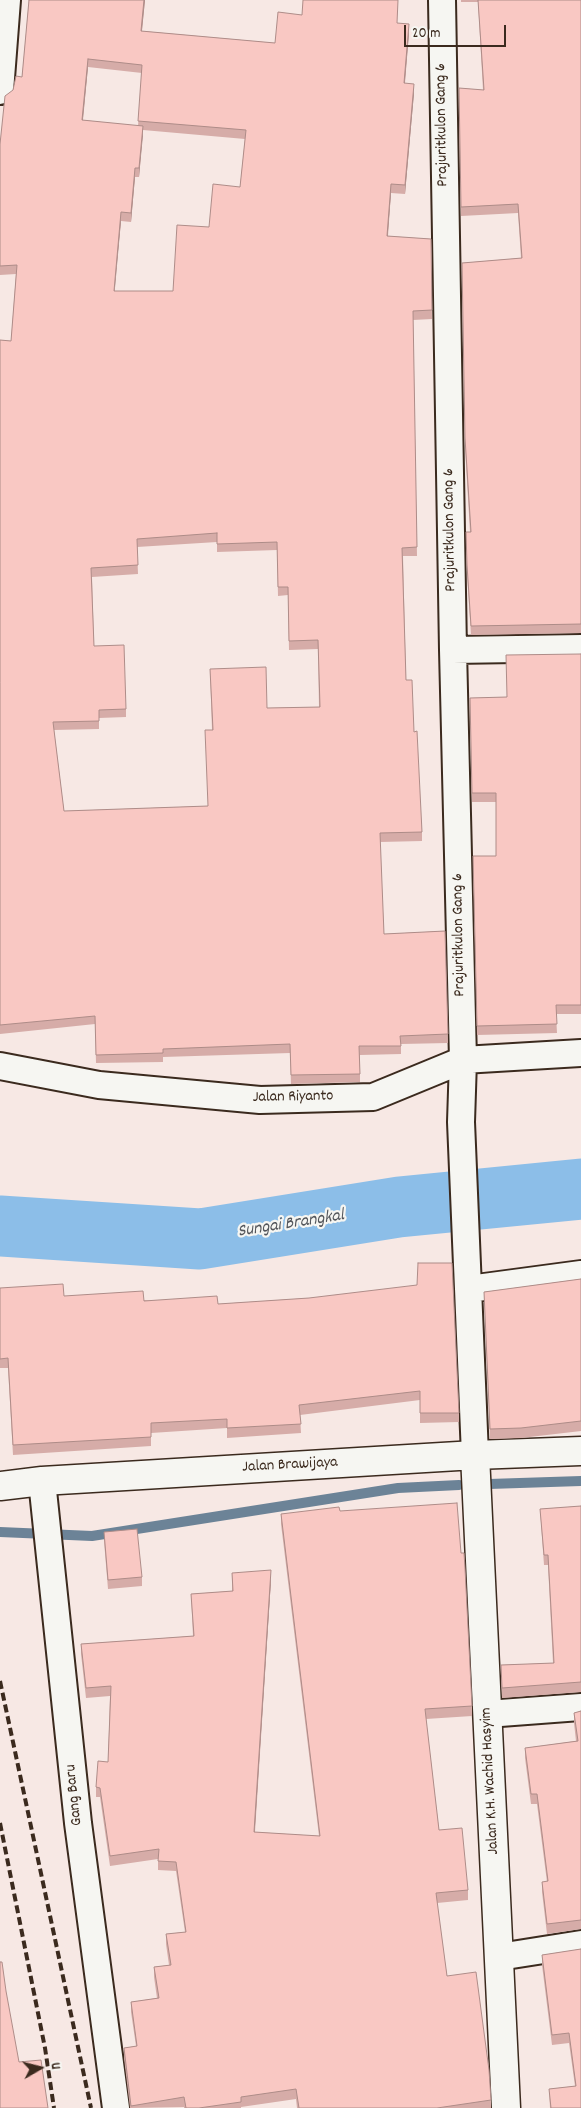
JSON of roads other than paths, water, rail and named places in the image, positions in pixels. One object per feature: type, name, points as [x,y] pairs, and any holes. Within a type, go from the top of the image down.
[{"type":"street","points":[[0,91],[7,0]]},
{"type":"street","name":"Prajuritkulon Gang 6","points":[[442,0],[453,650],[463,1060],[461,1122],[475,1455]]},
{"type":"street","points":[[453,650],[581,648]]},
{"type":"street","name":"Jalan Riyanto","points":[[0,1066],[99,1085],[260,1100],[373,1097],[463,1060],[581,1053]]},
{"type":"street","points":[[468,1289],[581,1274]]},
{"type":"street","name":"Jalan Brawijaya","points":[[0,1486],[42,1480],[475,1455],[581,1451]]},
{"type":"street","name":"Jalan K.H. Wachid Hasyim","points":[[475,1455],[506,2108]]},
{"type":"street","name":"Gang Baru","points":[[42,1480],[78,1823],[116,2108]]},
{"type":"street","points":[[488,1714],[581,1707]]},
{"type":"street","points":[[499,1957],[581,1944]]},
{"type":"waterway","name":"Sungai Brangkal","points":[[0,1226],[200,1239],[399,1207],[581,1189]]},
{"type":"waterway","points":[[489,1484],[581,1481]]},
{"type":"waterway","points":[[0,1532],[92,1536],[398,1488],[459,1485]]},
{"type":"railway","points":[[0,1681],[91,2108]]},
{"type":"railway","points":[[0,1823],[45,2048],[54,2108]]}]
